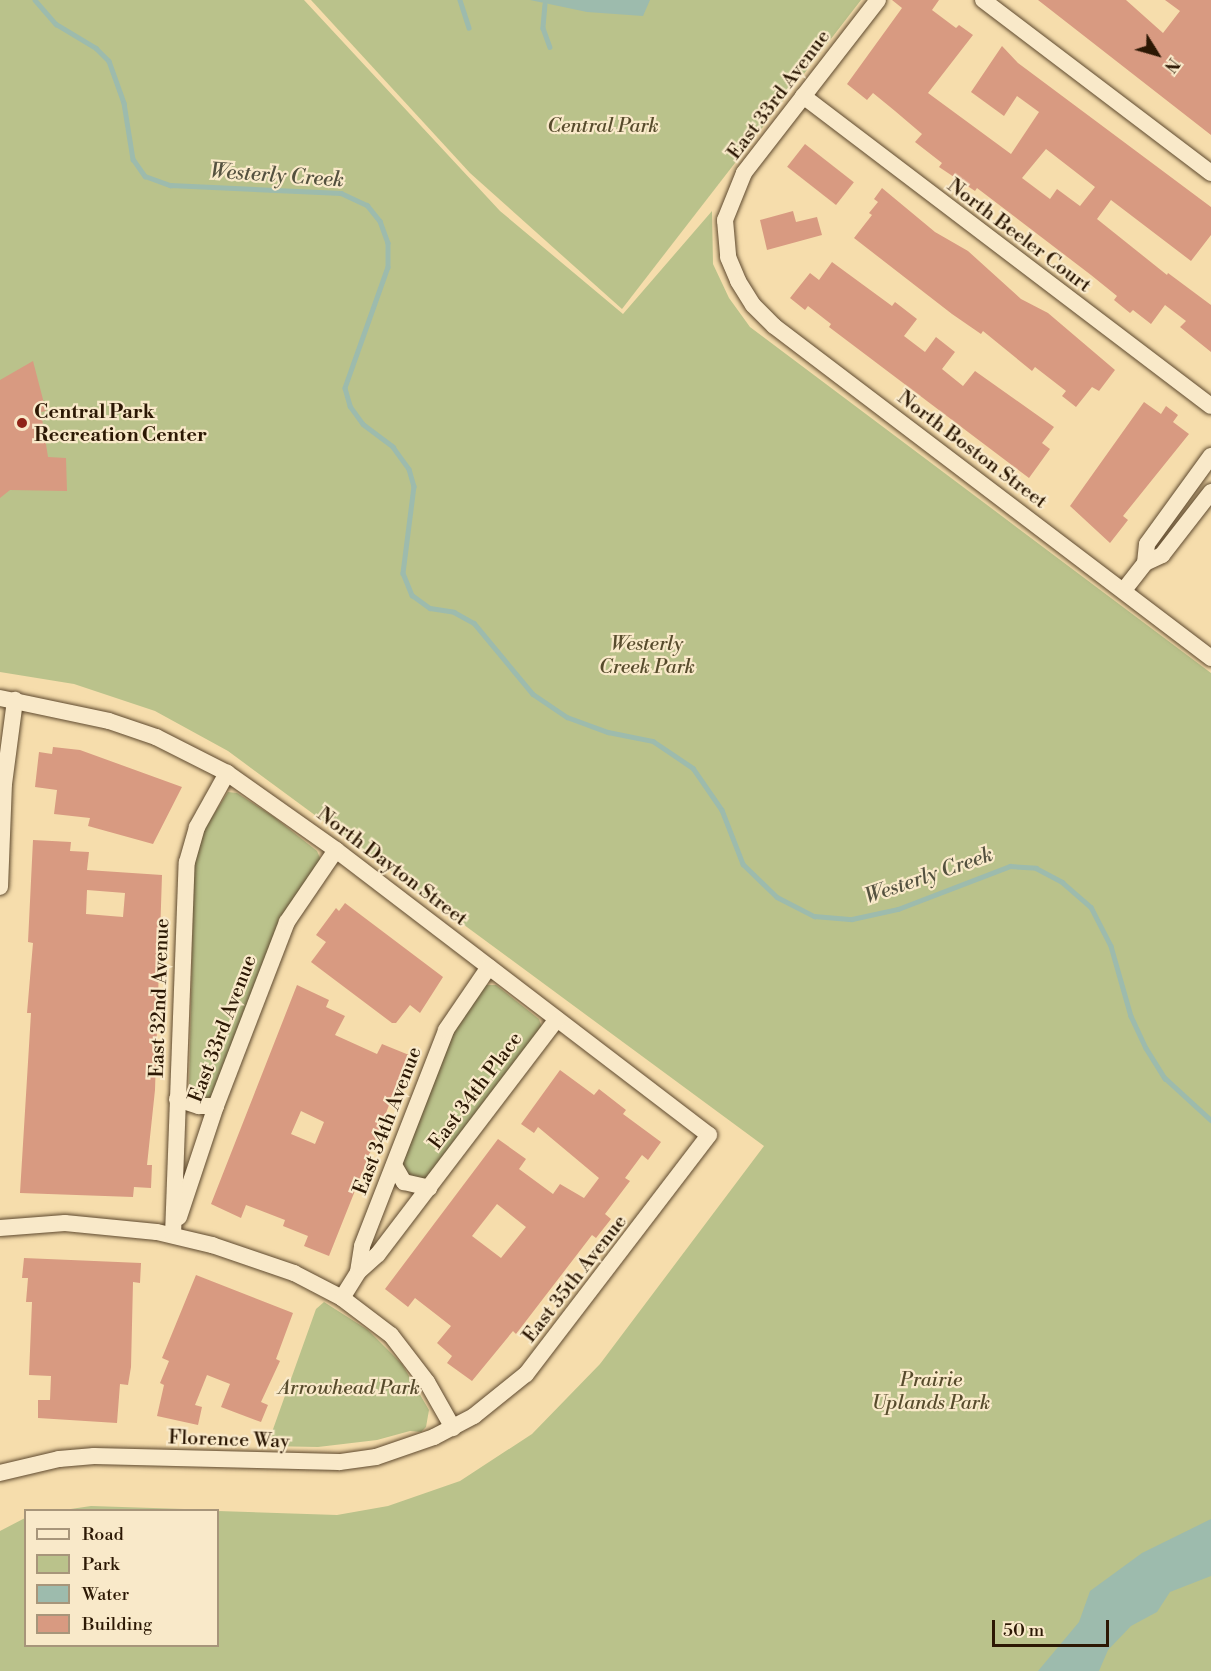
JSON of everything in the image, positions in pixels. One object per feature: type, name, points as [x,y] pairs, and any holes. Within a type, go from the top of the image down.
[{"type":"street","name":"East 33rd Avenue","points":[[728,257],[725,220],[744,173],[878,0]]},
{"type":"street","points":[[983,0],[1211,173]]},
{"type":"street","name":"North Beeler Court","points":[[803,96],[1211,406]]},
{"type":"street","name":"North Boston Street","points":[[728,257],[753,305],[774,326],[1211,658]]},
{"type":"street","points":[[1124,591],[1145,562],[1147,544],[1211,456]]},
{"type":"street","points":[[1145,562],[1162,555],[1211,492]]},
{"type":"street","points":[[0,887],[7,699]]},
{"type":"street","name":"North Dayton Street","points":[[7,699],[108,721],[156,737],[227,773],[336,850],[709,1135]]},
{"type":"street","name":"East 32nd Avenue","points":[[173,1235],[187,862],[197,827],[227,773]]},
{"type":"street","name":"East 33rd Avenue","points":[[173,1235],[216,1106],[287,922],[336,850]]},
{"type":"street","name":"East 34th Avenue","points":[[342,1298],[358,1272],[362,1246],[446,1030],[489,968]]},
{"type":"street","name":"East 34th Place","points":[[358,1272],[378,1254],[556,1019]]},
{"type":"street","points":[[177,1099],[200,1106],[216,1106]]},
{"type":"street","name":"East 35th Avenue","points":[[453,1428],[498,1398],[546,1351],[709,1135]]},
{"type":"street","points":[[175,1158],[192,1179]]},
{"type":"street","points":[[394,1165],[404,1182],[429,1188]]},
{"type":"street","points":[[0,1228],[65,1223],[173,1235],[294,1273],[342,1298],[391,1335],[407,1353],[453,1428]]},
{"type":"street","name":"Florence Way","points":[[0,1473],[58,1459],[94,1456],[339,1462],[406,1448],[453,1428]]},
{"type":"green space","points":[[0,0],[304,0],[500,211],[623,314],[712,211],[713,264],[729,298],[750,327],[1211,673],[1211,1671],[0,1671],[0,1531],[24,1519],[24,1647],[219,1647],[219,1511],[337,1515],[388,1506],[460,1481],[532,1434],[600,1364],[764,1146],[228,751],[155,711],[74,684],[0,672]]},
{"type":"green space","name":"Central Park","points":[[311,0],[861,0],[622,309],[470,173]]},
{"type":"green space","points":[[228,792],[237,793],[274,817],[317,851],[321,860],[209,1101],[194,1099],[189,1092],[194,865],[203,831]]},
{"type":"green space","points":[[485,985],[496,985],[539,1019],[542,1028],[429,1177],[420,1181],[410,1179],[402,1165],[442,1060],[454,1032]]},
{"type":"green space","name":"Arrowhead Park","points":[[324,1302],[368,1330],[402,1364],[429,1410],[426,1427],[421,1432],[410,1431],[377,1440],[318,1447],[267,1446],[316,1309]]},
{"type":"green space","points":[[91,1506],[184,1509],[71,1509]]},
{"type":"water","points":[[530,0],[650,0],[643,16],[587,12]]},
{"type":"water","points":[[1211,1519],[1211,1576],[1170,1592],[1157,1612],[1131,1626],[1108,1650],[1099,1671],[1038,1671],[1079,1622],[1090,1591],[1142,1553]]},
{"type":"building","points":[[892,0],[939,0],[932,10],[956,28],[959,25],[973,35],[928,93],[1011,154],[1039,112],[1017,96],[1004,116],[971,92],[1002,46],[1018,63],[1211,207],[1211,235],[1191,261],[1111,200],[1097,219],[1167,275],[1168,273],[1211,305],[1211,352],[1180,327],[1186,321],[1165,305],[1151,324],[1133,310],[1130,313],[1114,300],[1117,296],[1091,275],[977,188],[975,191],[939,167],[942,163],[915,142],[922,134],[873,93],[867,100],[847,84],[902,8]],"holes":[[[1046,149],[1095,187],[1080,206],[1057,189],[1050,199],[1022,178]]]},
{"type":"building","points":[[1038,0],[1126,0],[1163,33],[1180,11],[1165,0],[1211,0],[1211,135]]},
{"type":"building","points":[[805,144],[854,182],[836,205],[787,167]]},
{"type":"building","points":[[882,188],[935,232],[968,251],[1021,299],[1048,313],[1115,370],[1099,391],[1092,387],[1076,407],[1062,396],[1066,391],[1035,367],[1032,371],[983,331],[981,334],[952,314],[854,238],[872,215],[869,213],[878,202],[874,199]]},
{"type":"building","points":[[793,211],[796,222],[817,217],[822,235],[767,250],[760,220]]},
{"type":"building","points":[[832,262],[892,306],[895,302],[917,319],[904,336],[925,352],[936,337],[955,352],[942,369],[963,386],[975,371],[1054,427],[1042,443],[1050,449],[1029,478],[829,327],[831,324],[808,306],[805,310],[790,298],[810,273],[819,280]]},
{"type":"building","name":"Central Park Recreation Center","points":[[33,361],[46,411],[41,412],[48,457],[66,458],[67,491],[10,490],[0,498],[0,380]]},
{"type":"building","points":[[1144,402],[1161,414],[1166,406],[1178,415],[1173,422],[1189,434],[1123,516],[1128,520],[1110,543],[1070,506]]},
{"type":"building","points":[[53,747],[80,750],[182,787],[153,844],[88,826],[90,818],[54,814],[57,790],[35,787],[39,752],[52,754]]},
{"type":"building","points":[[33,840],[71,842],[70,851],[89,852],[87,870],[162,875],[155,1090],[147,1165],[152,1165],[151,1188],[134,1187],[133,1197],[20,1193],[31,1013],[27,1013],[33,943],[28,942]],"holes":[[[87,890],[125,893],[123,917],[86,914]]]},
{"type":"building","points":[[345,903],[443,977],[420,1013],[410,1005],[396,1023],[392,1023],[311,962],[326,942],[316,935],[336,908],[339,911]]},
{"type":"building","points":[[297,985],[329,1000],[326,1007],[345,1016],[335,1035],[377,1054],[382,1044],[409,1055],[329,1256],[304,1246],[308,1236],[283,1226],[285,1220],[246,1205],[241,1218],[211,1204]],"holes":[[[301,1111],[324,1122],[315,1144],[291,1134]]]},
{"type":"building","points":[[560,1070],[594,1095],[599,1089],[626,1110],[623,1114],[661,1142],[648,1160],[642,1155],[625,1178],[630,1181],[605,1214],[611,1219],[596,1238],[592,1235],[516,1334],[513,1331],[472,1381],[447,1363],[452,1356],[437,1343],[451,1326],[415,1298],[408,1307],[385,1289],[498,1139],[526,1159],[519,1169],[553,1194],[560,1184],[584,1198],[599,1178],[538,1127],[534,1133],[521,1124]],"holes":[[[497,1204],[526,1227],[501,1258],[472,1236]]]},
{"type":"building","points":[[24,1258],[141,1263],[140,1283],[133,1282],[131,1367],[128,1385],[120,1384],[117,1423],[38,1418],[38,1400],[50,1400],[51,1376],[29,1375],[32,1302],[26,1302],[28,1278],[22,1278]]},
{"type":"building","points":[[196,1275],[293,1313],[276,1359],[280,1361],[261,1402],[268,1405],[261,1422],[221,1407],[230,1384],[207,1375],[195,1405],[202,1407],[198,1425],[157,1416],[164,1385],[160,1383],[169,1361],[162,1358]]},
{"type":"waterway","name":"Westerly Creek","points":[[35,0],[56,24],[96,48],[109,61],[124,103],[133,159],[145,176],[170,185],[341,193],[367,205],[380,221],[388,243],[388,267],[345,388],[350,406],[363,424],[393,447],[409,469],[414,486],[403,573],[412,595],[430,608],[454,612],[474,623],[533,694],[567,717],[608,732],[653,741],[693,768],[722,810],[743,864],[777,897],[814,916],[852,919],[898,909],[1010,866],[1036,868],[1062,882],[1091,907],[1111,946],[1131,1016],[1146,1048],[1165,1078],[1211,1120]]},
{"type":"waterway","points":[[460,0],[469,28]]},
{"type":"waterway","points":[[545,4],[543,28],[550,47]]},
{"type":"place","name":"Central Park Recreation Center","points":[[22,423]]},
{"type":"park label","name":"Westerly Creek Park","points":[[647,656]]},
{"type":"park label","name":"Prairie Uplands Park","points":[[931,1392]]}]
